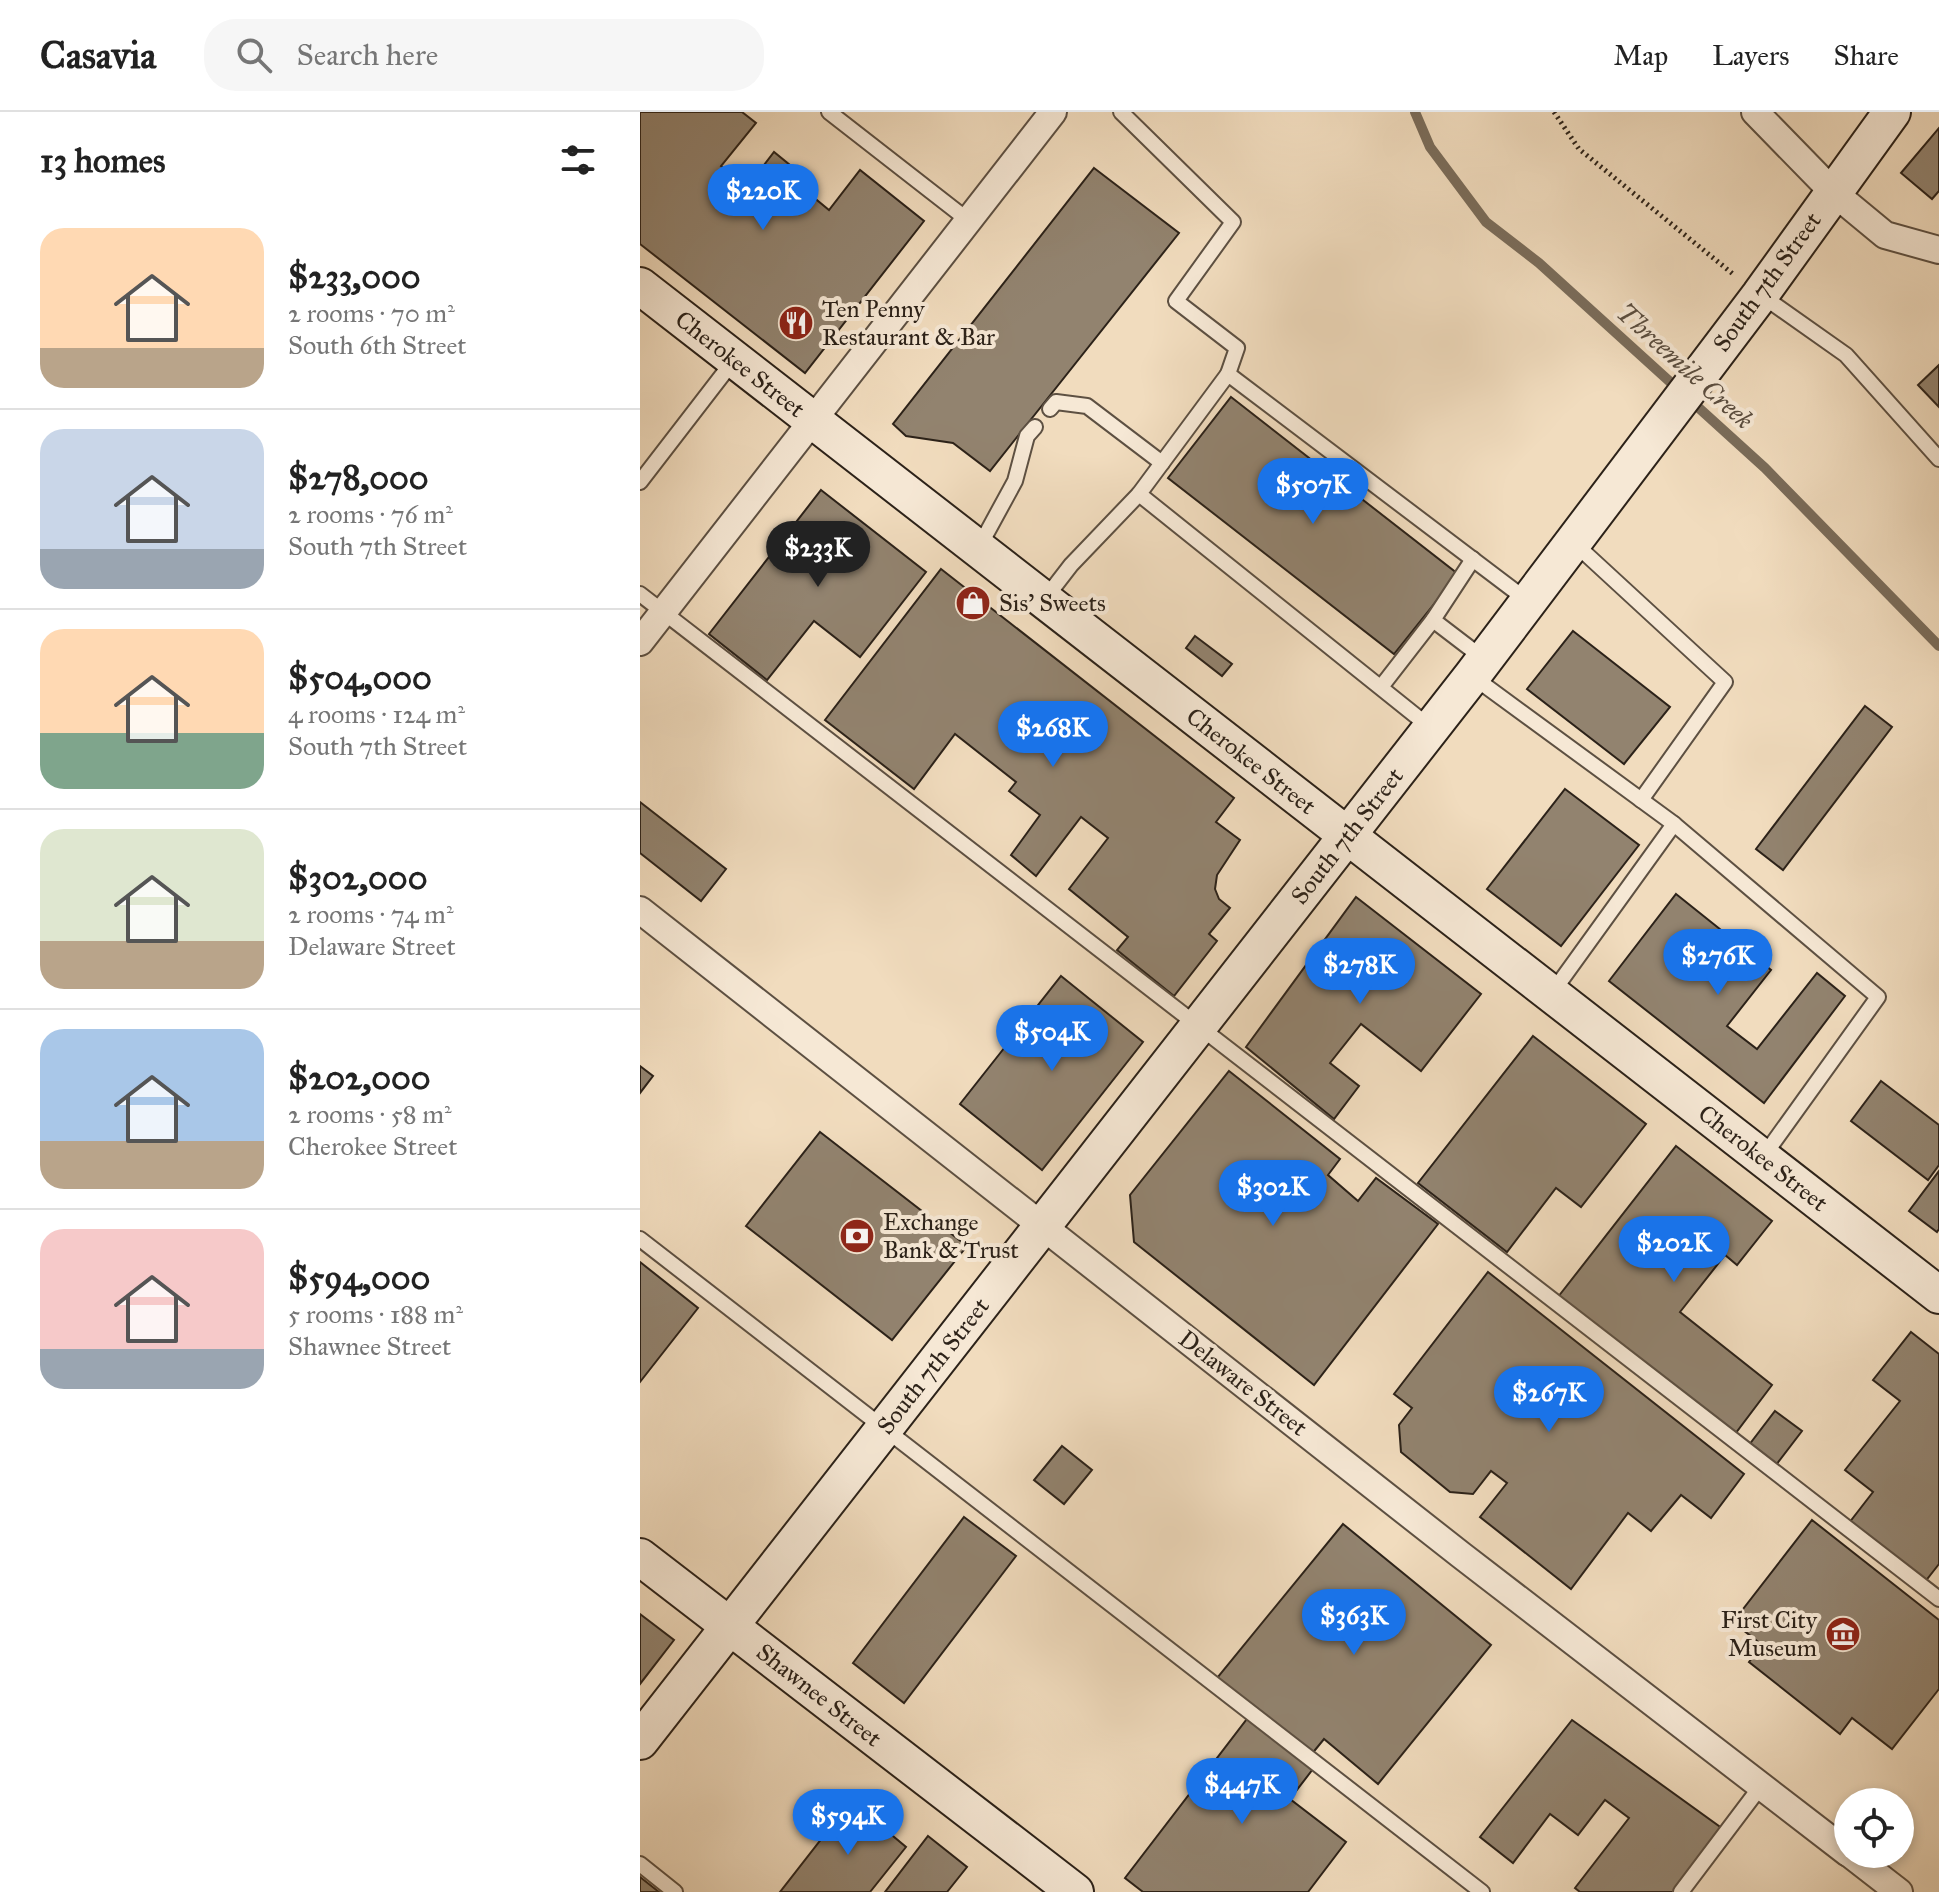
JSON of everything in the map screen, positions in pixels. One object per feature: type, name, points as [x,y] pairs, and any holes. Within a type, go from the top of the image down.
[{"type":"street","points":[[640,642],[1053,112]]},
{"type":"street","points":[[1755,112],[1833,192],[1885,235],[1939,250]]},
{"type":"street","name":"South 7th Street","points":[[640,1741],[1478,668],[1750,307],[1892,112]]},
{"type":"street","name":"Cherokee Street","points":[[641,287],[1939,1295]]},
{"type":"street","name":"Delaware Street","points":[[640,910],[1461,1555],[1834,1842]]},
{"type":"street","name":"Shawnee Street","points":[[640,1557],[1075,1892]]},
{"type":"street","name":"Delaware Street","points":[[1868,1868],[1899,1892]]},
{"type":"lane","points":[[829,112],[969,221]]},
{"type":"lane","points":[[1044,600],[1071,565],[1139,494],[1228,374],[1237,348],[1176,301],[1233,222],[1121,112]]},
{"type":"lane","points":[[1750,307],[1846,355],[1939,459]]},
{"type":"lane","points":[[640,482],[734,359]]},
{"type":"lane","points":[[1228,374],[1528,601]]},
{"type":"lane","points":[[1050,409],[1056,402],[1087,406],[1162,463]]},
{"type":"lane","points":[[978,549],[1015,481],[1027,436],[1035,427]]},
{"type":"lane","points":[[1139,494],[1431,728]]},
{"type":"lane","points":[[1573,542],[1725,682],[1641,800]]},
{"type":"lane","points":[[1381,687],[1433,620],[1473,559]]},
{"type":"lane","points":[[640,594],[1939,1599]]},
{"type":"lane","points":[[1433,620],[1478,668],[1674,824],[1878,997],[1762,1158]]},
{"type":"lane","points":[[1552,994],[1674,824]]},
{"type":"lane","points":[[640,1239],[1482,1892]]},
{"type":"lane","points":[[1681,1892],[1761,1786]]},
{"type":"lane","points":[[640,1864],[675,1892]]},
{"type":"path","points":[[1554,112],[1579,149],[1750,307]]},
{"type":"building","points":[[640,112],[742,112],[756,123],[721,166],[747,187],[774,152],[812,183],[806,191],[829,210],[860,170],[924,221],[805,373],[640,244]]},
{"type":"building","points":[[1939,128],[1939,191],[1932,199],[1901,173]]},
{"type":"building","points":[[1094,168],[1179,233],[990,471],[953,443],[906,436],[893,424]]},
{"type":"building","points":[[1939,365],[1939,407],[1918,385]]},
{"type":"building","points":[[1231,397],[1458,574],[1394,654],[1168,478]]},
{"type":"building","points":[[821,490],[926,572],[860,657],[814,621],[767,680],[709,634]]},
{"type":"building","points":[[941,569],[1234,798],[1216,822],[1240,840],[1217,875],[1215,889],[1219,899],[1230,908],[1209,934],[1217,941],[1174,996],[1117,950],[1128,937],[1069,889],[1108,838],[1081,817],[1036,876],[1011,855],[1040,815],[1009,791],[1016,782],[955,734],[914,789],[825,720]]},
{"type":"building","points":[[1573,631],[1670,707],[1624,764],[1527,689]]},
{"type":"building","points":[[1195,636],[1232,664],[1222,676],[1186,648]]},
{"type":"building","points":[[1865,706],[1892,727],[1783,870],[1756,849]]},
{"type":"building","points":[[1565,789],[1639,845],[1561,946],[1487,889]]},
{"type":"building","points":[[640,802],[726,869],[701,901],[640,853]]},
{"type":"building","points":[[1676,894],[1771,970],[1727,1026],[1757,1049],[1817,973],[1845,996],[1764,1103],[1609,981]]},
{"type":"building","points":[[1356,897],[1481,994],[1421,1071],[1361,1024],[1330,1063],[1359,1086],[1334,1119],[1246,1047]]},
{"type":"building","points":[[1061,976],[1143,1042],[1042,1170],[960,1104]]},
{"type":"building","points":[[1533,1036],[1646,1124],[1581,1207],[1556,1188],[1507,1252],[1418,1183]]},
{"type":"building","points":[[640,1066],[653,1076],[640,1093]]},
{"type":"building","points":[[1229,1071],[1340,1159],[1328,1175],[1358,1201],[1376,1178],[1438,1224],[1314,1385],[1134,1242],[1130,1195]]},
{"type":"building","points":[[1881,1081],[1939,1125],[1939,1165],[1928,1180],[1851,1121]]},
{"type":"building","name":"Exchange Bank & Trust","points":[[820,1132],[967,1246],[892,1340],[746,1226]]},
{"type":"building","points":[[1676,1146],[1772,1221],[1737,1265],[1725,1255],[1680,1312],[1772,1385],[1735,1434],[1558,1297]]},
{"type":"building","points":[[1939,1171],[1939,1229],[1937,1232],[1909,1211]]},
{"type":"building","points":[[640,1262],[698,1308],[640,1382]]},
{"type":"building","points":[[1488,1272],[1744,1474],[1711,1518],[1681,1495],[1651,1531],[1628,1513],[1571,1589],[1480,1517],[1507,1483],[1491,1471],[1473,1494],[1450,1492],[1401,1452],[1399,1425],[1412,1408],[1394,1394]]},
{"type":"building","points":[[1911,1332],[1939,1354],[1939,1564],[1924,1583],[1849,1523],[1873,1492],[1845,1470],[1900,1401],[1873,1380]]},
{"type":"building","points":[[1775,1411],[1802,1431],[1776,1465],[1749,1445]]},
{"type":"building","points":[[1062,1446],[1092,1470],[1064,1504],[1034,1480]]},
{"type":"building","points":[[964,1517],[1016,1556],[904,1703],[853,1663]]},
{"type":"building","name":"First City Museum","points":[[1812,1520],[1939,1620],[1939,1689],[1892,1749],[1852,1718],[1840,1734],[1749,1662],[1762,1645],[1733,1622]]},
{"type":"building","points":[[1343,1524],[1491,1645],[1378,1784],[1324,1739],[1311,1755],[1217,1678]]},
{"type":"building","points":[[640,1614],[674,1640],[640,1684]]},
{"type":"building","points":[[1250,1715],[1316,1765],[1290,1799],[1346,1842],[1308,1892],[1143,1892],[1125,1878]]},
{"type":"building","points":[[1572,1720],[1723,1829],[1674,1892],[1580,1892],[1575,1888],[1629,1818],[1605,1800],[1578,1835],[1550,1814],[1513,1863],[1480,1837]]},
{"type":"building","points":[[851,1801],[906,1847],[870,1892],[780,1892]]},
{"type":"building","points":[[928,1836],[967,1867],[947,1892],[885,1892]]},
{"type":"building","points":[[640,1877],[659,1892],[640,1892]]},
{"type":"waterway","name":"Threemile Creek","points":[[1415,112],[1430,147],[1486,222],[1539,263],[1765,468],[1939,646]]},
{"type":"place","name":"Ten Penny Restaurant & Bar","points":[[796,323]]},
{"type":"place","name":"Sis' Sweets","points":[[973,603]]},
{"type":"place","name":"Exchange Bank & Trust","points":[[857,1236]]},
{"type":"place","name":"First City Museum","points":[[1843,1634]]}]
